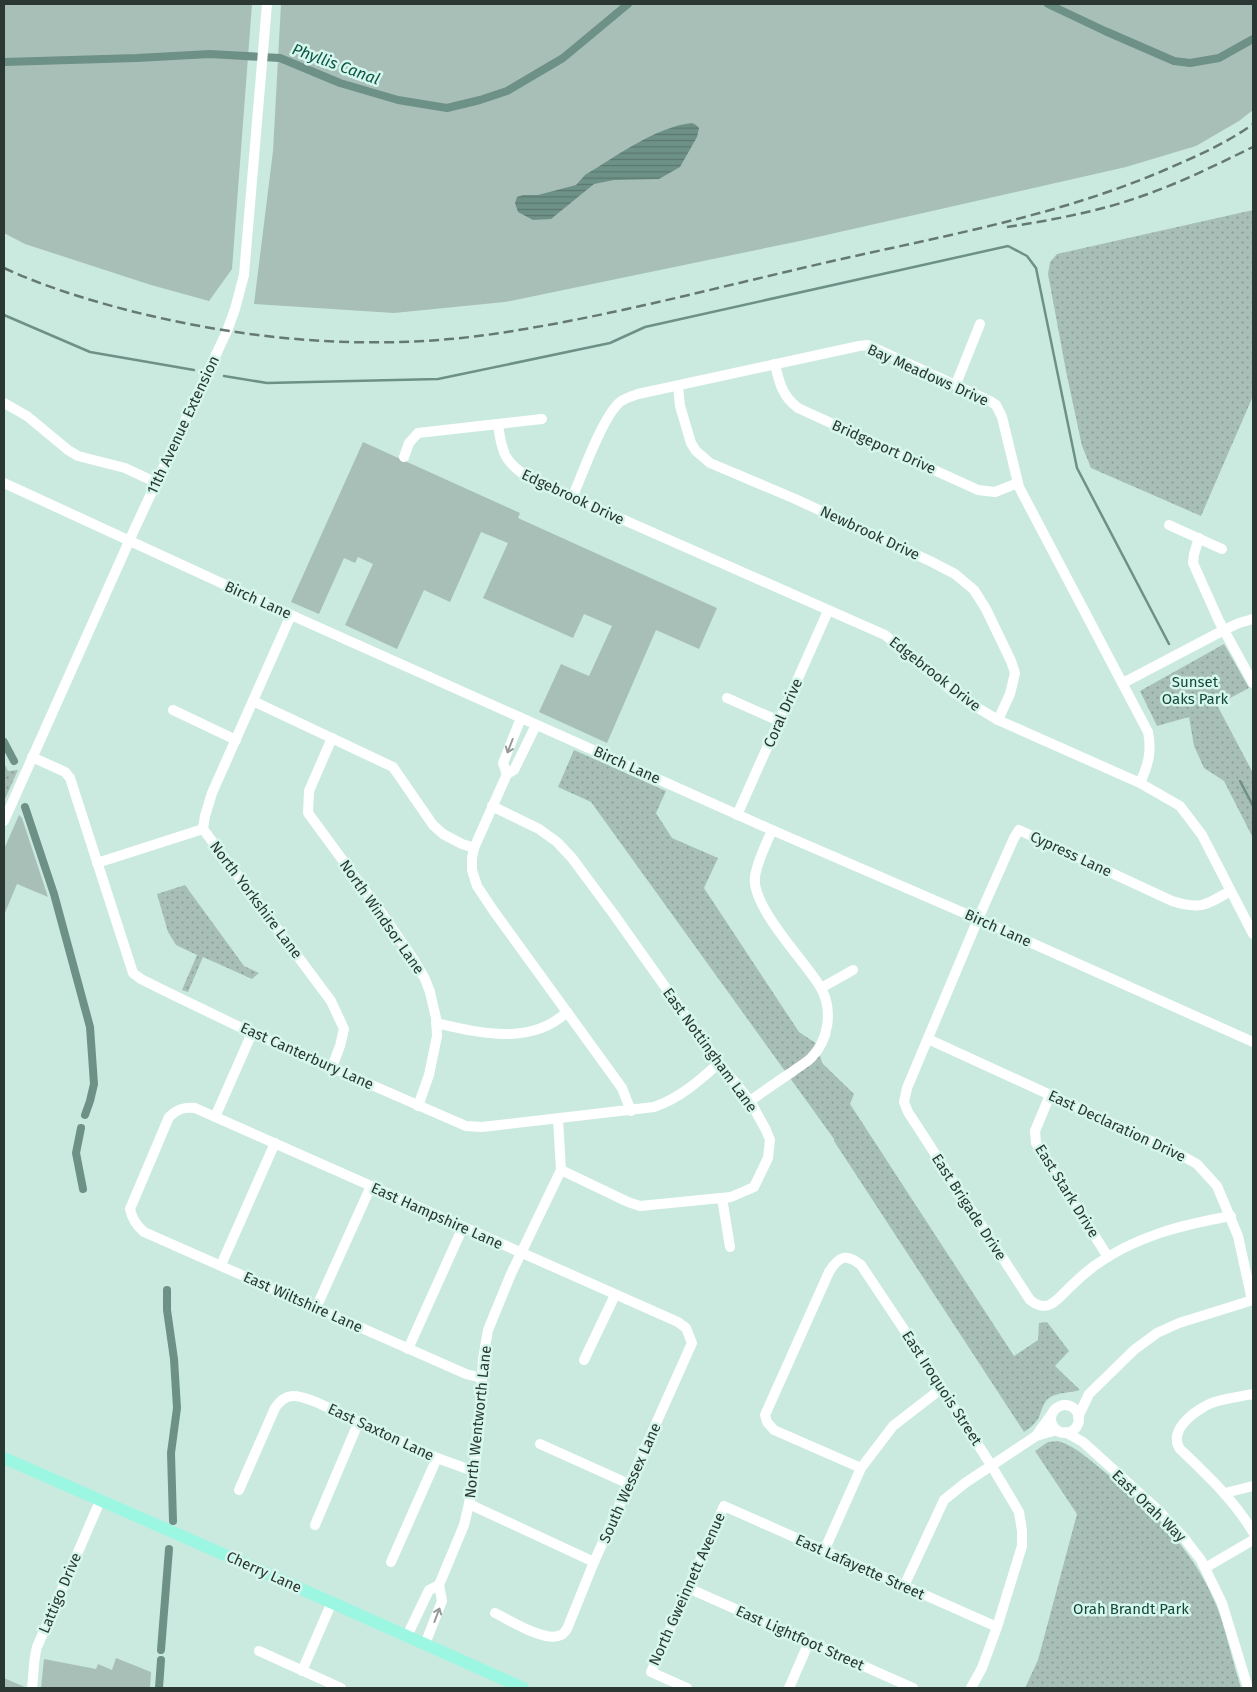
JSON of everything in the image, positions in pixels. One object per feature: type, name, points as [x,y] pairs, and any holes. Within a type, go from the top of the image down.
[{"type":"main road","name":"Cherry Lane","points":[[4,1458],[523,1688]]},
{"type":"street","name":"11th Avenue Extension","points":[[4,821],[129,541],[226,331],[240,293],[244,275],[267,4]]},
{"type":"street","points":[[956,384],[980,324]]},
{"type":"street","name":"Bay Meadows Drive","points":[[572,498],[615,406],[622,400],[638,394],[868,345],[990,401],[996,405],[1002,417],[1018,483],[1148,732],[1150,755],[1140,783]]},
{"type":"street","name":"Bridgeport Drive","points":[[776,364],[780,388],[790,402],[798,408],[978,490],[995,492],[1018,483]]},
{"type":"street","name":"Newbrook Drive","points":[[678,386],[680,406],[691,443],[696,451],[710,463],[793,498],[930,561],[955,574],[974,590],[986,609],[1015,673],[1010,694],[998,720]]},
{"type":"street","points":[[4,403],[27,416],[78,456],[125,468],[157,483]]},
{"type":"street","points":[[404,457],[409,443],[418,433],[542,419]]},
{"type":"street","name":"Edgebrook Drive","points":[[498,425],[506,458],[512,467],[531,479],[885,635],[952,691],[972,705],[998,720],[1140,783],[1180,806],[1202,836],[1253,934]]},
{"type":"street","name":"Birch Lane","points":[[4,483],[520,718],[1253,1042]]},
{"type":"street","points":[[1169,525],[1222,548]]},
{"type":"street","points":[[1199,538],[1193,563],[1224,630],[1253,683]]},
{"type":"street","name":"Coral Drive","points":[[738,815],[828,611]]},
{"type":"street","name":"North Yorkshire Lane","points":[[291,615],[212,793],[203,829],[331,1001],[344,1029],[332,1067]]},
{"type":"street","points":[[1123,683],[1224,630],[1253,619]]},
{"type":"street","points":[[727,698],[779,721]]},
{"type":"street","points":[[253,701],[393,767],[434,825],[444,834],[474,848]]},
{"type":"street","points":[[173,710],[236,740]]},
{"type":"street","points":[[507,774],[503,763],[520,718]]},
{"type":"street","points":[[536,724],[514,770],[507,774],[492,806],[474,848],[472,870],[477,886],[493,910],[622,1088],[631,1111]]},
{"type":"street","name":"North Windsor Lane","points":[[332,738],[310,792],[308,813],[383,915],[425,978],[430,992],[437,1036],[434,1054],[418,1106]]},
{"type":"street","name":"East Canterbury Lane","points":[[32,757],[65,772],[70,778],[133,973],[141,980],[164,992],[418,1106],[466,1126],[482,1127],[631,1111],[670,1102],[697,1084],[719,1063]]},
{"type":"street","name":"East Nottingham Lane","points":[[492,806],[539,830],[557,842],[572,858],[719,1063],[750,1101],[770,1140],[768,1158],[754,1187],[732,1197],[640,1206],[561,1170]]},
{"type":"street","points":[[97,863],[203,829]]},
{"type":"street","points":[[750,1101],[811,1058],[820,1047],[826,1032],[828,1019],[821,988],[767,913],[755,887],[754,878],[772,830]]},
{"type":"street","name":"Cypress Lane","points":[[904,1102],[907,1088],[978,919],[1019,830],[1186,906],[1199,907],[1230,891]]},
{"type":"street","points":[[821,988],[853,970]]},
{"type":"street","points":[[436,1023],[476,1032],[520,1033],[545,1027],[568,1012]]},
{"type":"street","points":[[215,1116],[252,1032]]},
{"type":"street","name":"East Declaration Drive","points":[[928,1039],[1197,1164],[1217,1186],[1231,1216],[1238,1236],[1253,1300]]},
{"type":"street","name":"East Stark Drive","points":[[1050,1095],[1035,1131],[1036,1143],[1108,1257]]},
{"type":"street","name":"East Brigade Drive","points":[[904,1102],[908,1112],[1030,1300],[1041,1306],[1053,1303],[1073,1284],[1108,1257]]},
{"type":"street","name":"East Hampshire Lane","points":[[131,1216],[130,1209],[169,1117],[185,1107],[195,1108],[678,1322],[687,1330]]},
{"type":"street","name":"North Wentworth Lane","points":[[425,1644],[442,1601],[439,1585],[464,1525],[469,1504],[479,1434],[483,1359],[488,1330],[521,1253],[561,1170],[558,1119]]},
{"type":"street","points":[[221,1265],[275,1143]]},
{"type":"street","points":[[316,1308],[370,1186]]},
{"type":"street","points":[[722,1198],[730,1247]]},
{"type":"street","name":"East Wiltshire Lane","points":[[131,1216],[144,1232],[408,1349],[466,1374],[482,1378]]},
{"type":"street","points":[[1108,1257],[1149,1236],[1231,1216]]},
{"type":"street","points":[[408,1349],[463,1227]]},
{"type":"street","name":"East Iroquois Street","points":[[862,1468],[774,1430],[767,1422],[765,1415],[829,1272],[835,1262],[845,1257],[854,1259],[861,1266],[942,1388],[1019,1512],[1022,1546],[997,1627]]},
{"type":"street","points":[[584,1360],[615,1294]]},
{"type":"street","points":[[1036,1436],[1055,1408],[1089,1394],[1134,1350],[1157,1333],[1179,1323],[1253,1300]]},
{"type":"street","name":"South Wessex Lane","points":[[495,1613],[540,1635],[551,1637],[561,1635],[567,1629],[594,1562],[692,1343],[687,1330]]},
{"type":"street","points":[[824,1551],[862,1468],[893,1426],[942,1388]]},
{"type":"street","points":[[904,1586],[944,1500],[966,1482],[1036,1436],[1072,1430],[1089,1394]]},
{"type":"street","points":[[1253,1394],[1218,1401],[1200,1408],[1181,1426],[1176,1438],[1176,1444],[1180,1449],[1225,1493],[1253,1532]]},
{"type":"street","name":"East Saxton Lane","points":[[238,1490],[275,1408],[280,1400],[287,1396],[298,1396],[307,1399],[437,1458],[474,1471]]},
{"type":"street","points":[[1063,1405],[1071,1406],[1075,1409],[1078,1420]]},
{"type":"street","points":[[1051,1415],[1052,1424],[1061,1431]]},
{"type":"street","name":"East Orah Way","points":[[1078,1420],[1083,1442]]},
{"type":"street","points":[[315,1525],[359,1421]]},
{"type":"street","name":"East Orah Way","points":[[1061,1431],[1083,1442],[1158,1510],[1201,1560],[1222,1603],[1248,1688]]},
{"type":"street","points":[[540,1444],[629,1484]]},
{"type":"street","points":[[391,1562],[437,1458]]},
{"type":"street","points":[[1225,1493],[1253,1486]]},
{"type":"street","name":"Lattigo Drive","points":[[32,1688],[34,1677],[33,1661],[37,1646],[100,1501]]},
{"type":"street","points":[[469,1504],[594,1562]]},
{"type":"street","name":"East Lafayette Street","points":[[724,1506],[997,1627]]},
{"type":"street","name":"North Gweinnett Avenue","points":[[687,1688],[650,1672],[724,1506]]},
{"type":"street","points":[[1205,1568],[1253,1540]]},
{"type":"street","name":"North Wentworth Lane","points":[[407,1636],[429,1590],[439,1585]]},
{"type":"street","name":"East Lightfoot Street","points":[[688,1588],[913,1688]]},
{"type":"street","points":[[302,1671],[332,1602]]},
{"type":"street","points":[[971,1688],[982,1668],[997,1627]]},
{"type":"street","points":[[788,1688],[809,1642]]},
{"type":"street","points":[[258,1651],[341,1688]]},
{"type":"green space","points":[[4,4],[252,4],[232,269],[209,301],[151,285],[25,244],[4,233]]},
{"type":"green space","points":[[281,4],[1253,4],[1253,110],[1239,121],[1196,146],[1126,167],[800,241],[505,302],[394,313],[254,304],[273,151]]},
{"type":"green space","points":[[1253,210],[1253,396],[1201,516],[1091,468],[1082,446],[1066,371],[1048,274],[1050,262],[1057,254]]},
{"type":"green space","points":[[363,442],[520,513],[518,518],[717,608],[699,649],[656,630],[607,743],[539,712],[561,664],[589,676],[612,626],[584,614],[573,638],[483,598],[508,543],[481,532],[450,602],[424,590],[397,649],[345,625],[373,564],[358,557],[355,563],[344,558],[319,614],[291,602]]},
{"type":"green space","name":"Sunset Oaks Park","points":[[1224,644],[1249,688],[1217,705],[1253,773],[1253,838],[1224,781],[1204,768],[1194,746],[1189,717],[1157,726],[1140,691]]},
{"type":"green space","points":[[574,750],[666,791],[656,813],[672,838],[718,858],[704,888],[799,1032],[817,1044],[822,1063],[854,1094],[850,1104],[1014,1356],[1038,1340],[1039,1323],[1047,1322],[1069,1351],[1055,1366],[1080,1390],[1049,1398],[1045,1402],[1036,1421],[1024,1432],[834,1139],[591,802],[558,787]]},
{"type":"green space","points":[[4,763],[8,771],[18,770],[4,801]]},
{"type":"green space","points":[[19,815],[22,818],[48,897],[17,884],[4,915],[4,849]]},
{"type":"green space","points":[[185,885],[244,966],[259,973],[252,979],[203,957],[188,992],[182,990],[197,955],[176,945],[168,932],[157,894]]},
{"type":"green space","name":"Orah Brandt Park","points":[[1058,1441],[1092,1461],[1129,1491],[1176,1538],[1201,1574],[1211,1594],[1220,1615],[1241,1688],[1025,1688],[1038,1660],[1077,1514],[1035,1451],[1048,1442]]},
{"type":"green space","points":[[116,1658],[151,1672],[150,1688],[41,1688],[44,1659],[96,1669],[98,1664],[112,1670]]},
{"type":"green space","points":[[4,1678],[27,1688],[4,1688]]},
{"type":"shaded area","points":[[692,123],[699,128],[697,137],[680,167],[659,179],[614,180],[594,184],[551,219],[533,220],[518,212],[515,203],[517,197],[538,195],[576,185],[585,175],[650,136],[664,130]]},
{"type":"waterway","name":"Phyllis Canal","points":[[4,62],[210,54],[280,58],[340,83],[398,100],[447,108],[507,91],[563,58],[628,4]]},
{"type":"waterway","name":"Phyllis Canal","points":[[1048,4],[1174,61],[1190,63],[1219,58],[1253,39]]},
{"type":"waterway","points":[[224,376],[267,383],[438,379],[610,343],[645,327],[1008,246],[1027,256],[1036,268],[1077,468],[1169,644]]},
{"type":"waterway","points":[[4,315],[90,352],[194,370]]},
{"type":"waterway","points":[[4,742],[14,761]]},
{"type":"waterway","points":[[1240,781],[1253,806]]},
{"type":"waterway","points":[[25,807],[54,894],[90,1027],[94,1084],[85,1115]]},
{"type":"waterway","points":[[81,1128],[76,1153],[83,1189]]},
{"type":"waterway","points":[[167,1290],[167,1310],[174,1359],[177,1408],[171,1453],[173,1521]]},
{"type":"waterway","points":[[161,1650],[169,1549]]},
{"type":"waterway","points":[[159,1688],[161,1660]]},
{"type":"railway","points":[[4,268],[49,286],[127,310],[219,329],[265,336],[312,340],[406,342],[453,339],[545,326],[589,317],[1013,220],[1091,198],[1167,169],[1212,149],[1253,124]]},
{"type":"railway","points":[[1007,227],[1077,214],[1128,201],[1186,179],[1253,147]]}]
